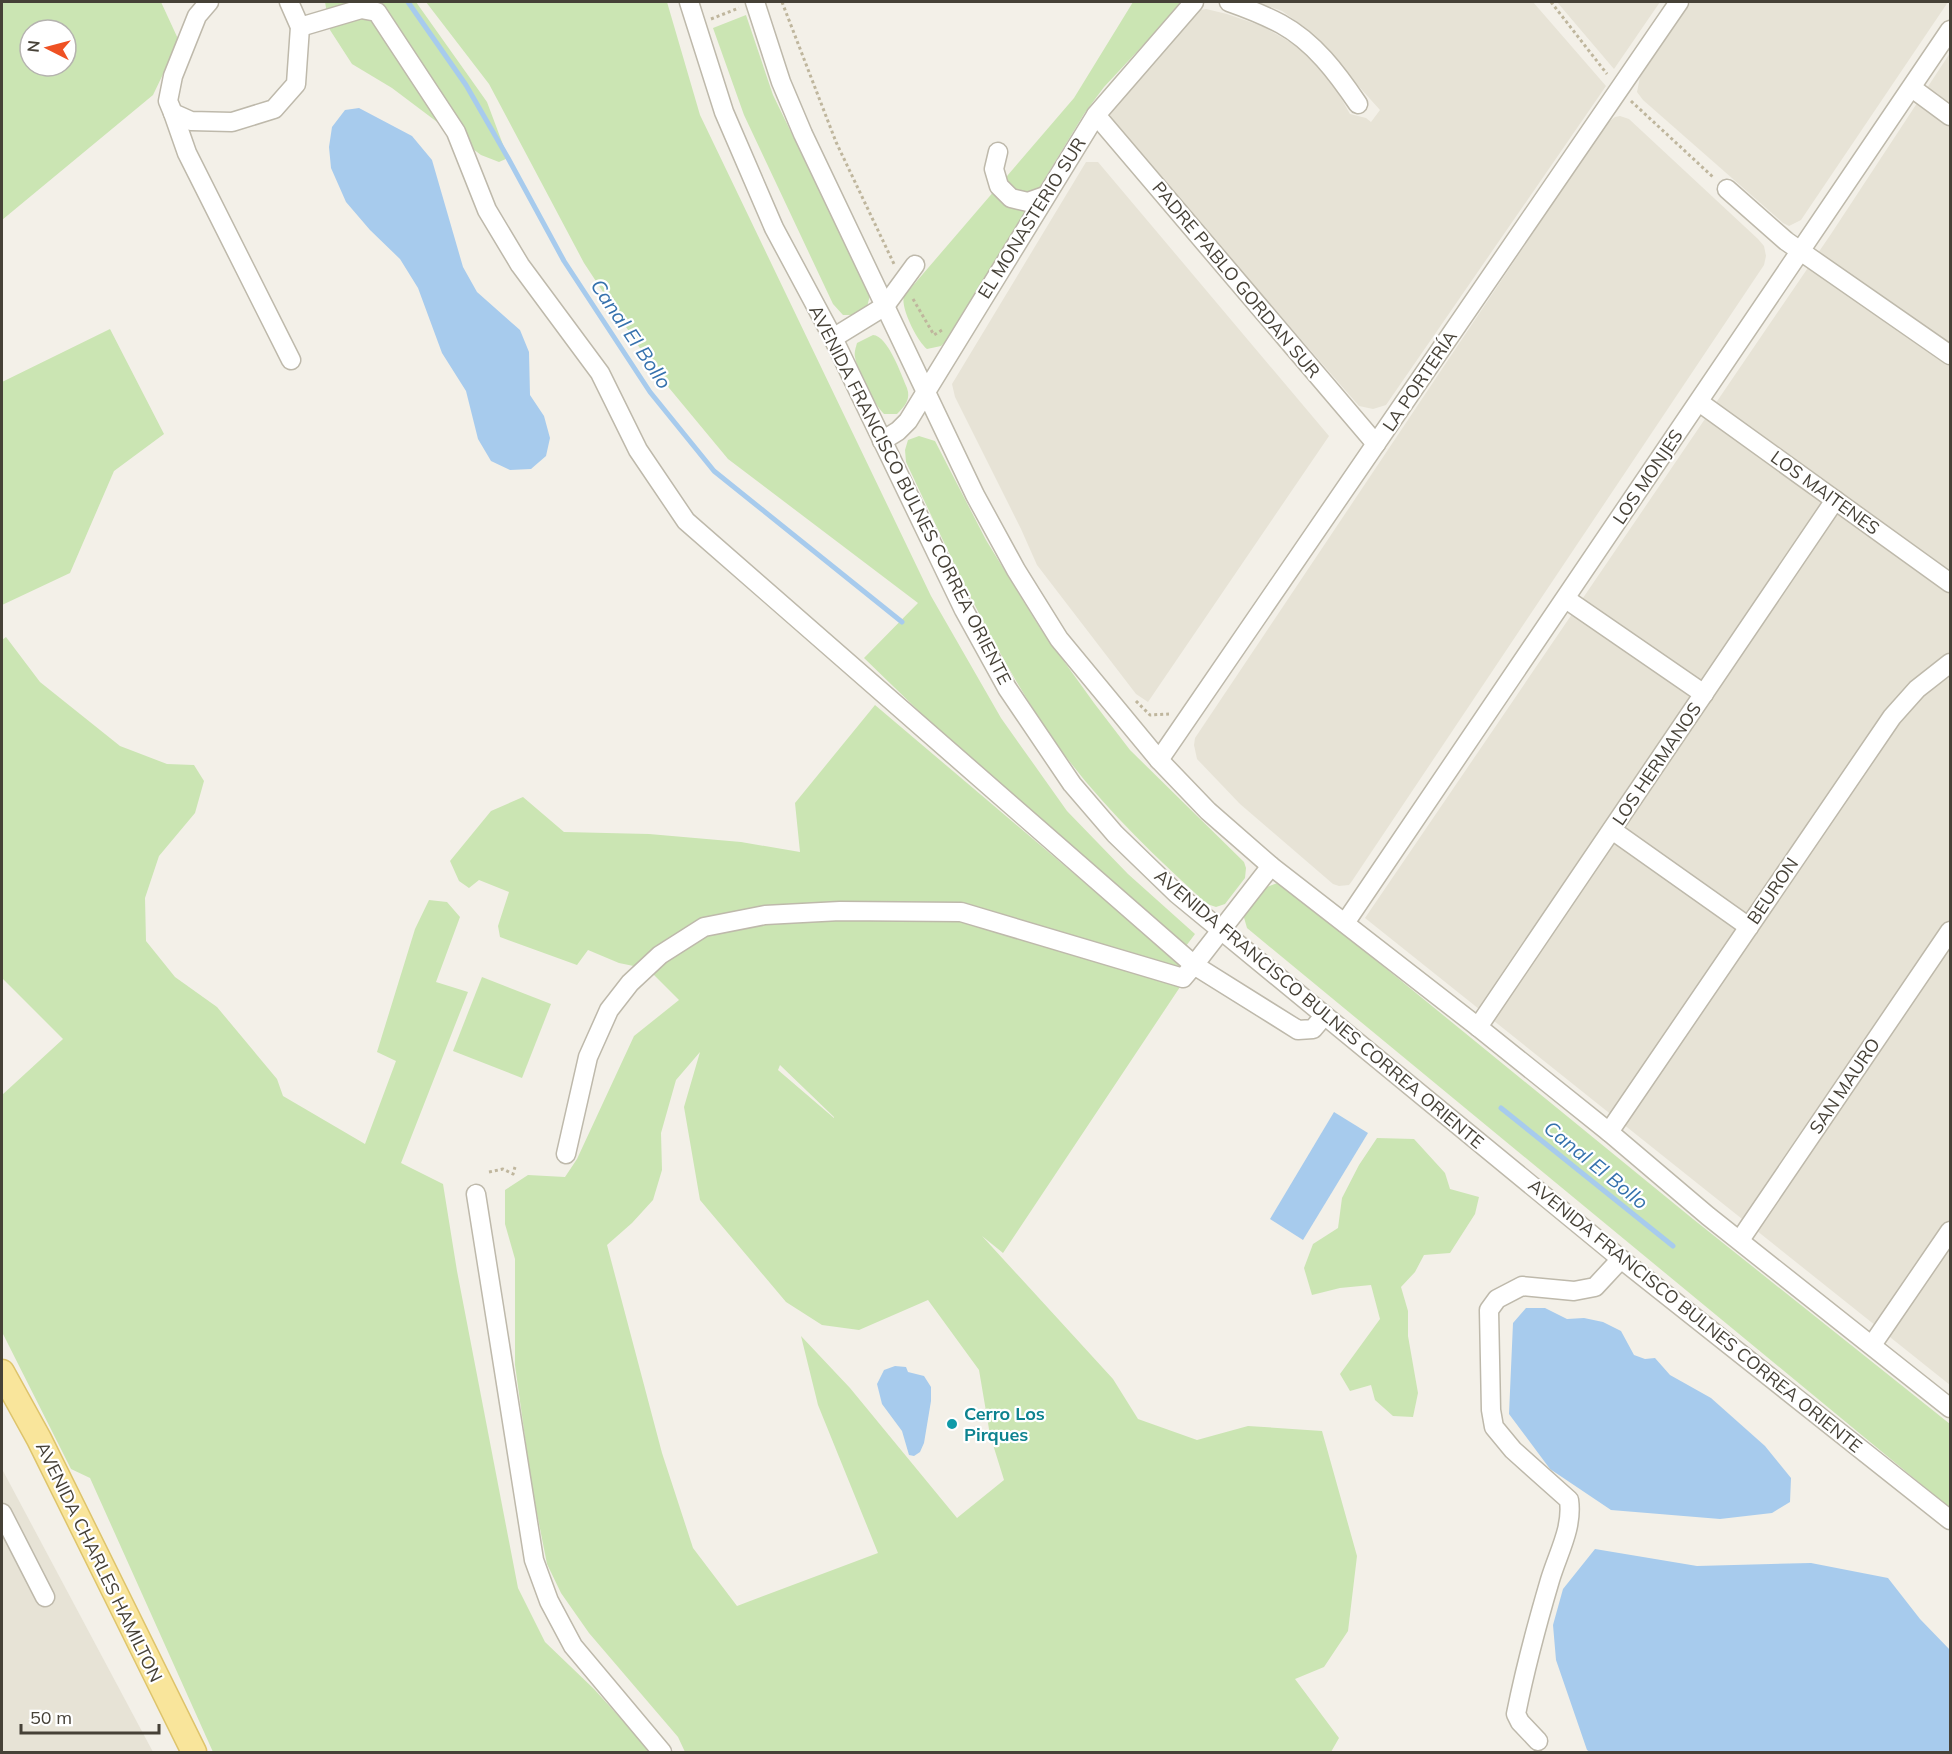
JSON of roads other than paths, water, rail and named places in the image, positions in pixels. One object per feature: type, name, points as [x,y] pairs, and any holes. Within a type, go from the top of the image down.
[{"type":"main road","name":"AVENIDA CHARLES HAMILTON","points":[[2,1372],[39,1439],[194,1752]]},
{"type":"street","points":[[209,2],[197,16],[173,76],[168,101],[187,153],[291,360]]},
{"type":"street","points":[[173,113],[191,121],[232,122],[274,109],[296,84],[300,27],[289,2]]},
{"type":"street","name":"AVENIDA FRANCISCO BULNES CORREA ORIENTE","points":[[689,2],[724,112],[752,180],[802,284],[833,338],[964,610],[1007,688],[1072,784],[1115,834],[1177,894],[1621,1259],[1950,1520]]},
{"type":"street","points":[[755,2],[782,82],[803,134],[980,505],[1016,570],[1059,639],[1159,760],[1208,811],[1271,866],[1478,1027],[1950,1408]]},
{"type":"street","name":"EL MONASTERIO SUR","points":[[882,441],[898,432],[908,421],[1096,115],[1194,2]]},
{"type":"street","points":[[1229,2],[1281,24],[1305,40],[1335,70],[1358,104]]},
{"type":"street","name":"LA PORTERÍA","points":[[1159,760],[1679,2]]},
{"type":"street","points":[[300,27],[361,9],[377,12],[456,132],[487,210],[520,265],[600,373],[638,450],[686,520],[1194,965],[1298,1030],[1312,1029],[1324,1016]]},
{"type":"street","name":"LOS MONJES","points":[[1345,923],[1950,30]]},
{"type":"street","points":[[1912,88],[1950,116]]},
{"type":"street","name":"PADRE PABLO GORDAN SUR","points":[[1096,115],[1376,444]]},
{"type":"street","points":[[998,152],[994,169],[999,186],[1011,198],[1028,202],[1045,196]]},
{"type":"street","points":[[1727,189],[1800,251],[1950,355]]},
{"type":"street","points":[[833,338],[885,306],[915,265]]},
{"type":"street","name":"LOS MAITENES","points":[[1699,402],[1950,583]]},
{"type":"street","name":"LOS HERMANOS","points":[[1478,1027],[1835,500]]},
{"type":"street","points":[[1566,598],[1704,694]]},
{"type":"street","name":"BEURON","points":[[1609,1132],[1892,717],[1917,689],[1950,663]]},
{"type":"street","points":[[1612,830],[1749,927]]},
{"type":"street","points":[[566,1154],[588,1057],[609,1010],[630,983],[660,955],[704,927],[765,915],[840,911],[961,912],[1183,978],[1271,866]]},
{"type":"street","name":"SAN MAURO","points":[[1740,1240],[1950,931]]},
{"type":"street","points":[[476,1194],[534,1560],[549,1601],[573,1646],[662,1752]]},
{"type":"street","points":[[1872,1345],[1950,1231]]},
{"type":"street","points":[[1538,1741],[1520,1722],[1516,1714],[1550,1580],[1569,1526],[1571,1512],[1569,1500],[1513,1450],[1494,1426],[1491,1410],[1489,1310],[1497,1299],[1522,1286],[1574,1291],[1594,1287],[1621,1259]]},
{"type":"street","points":[[2,1513],[45,1597]]},
{"type":"water","points":[[359,108],[412,136],[432,160],[463,267],[477,292],[520,330],[529,352],[530,395],[544,416],[550,438],[546,456],[531,469],[510,470],[491,461],[478,439],[466,391],[442,353],[418,288],[400,259],[370,230],[346,202],[331,168],[329,147],[332,127],[345,110]]},
{"type":"water","points":[[1334,1112],[1368,1133],[1303,1240],[1270,1219]]},
{"type":"water","points":[[1526,1308],[1545,1308],[1567,1319],[1584,1318],[1603,1322],[1621,1331],[1634,1355],[1645,1359],[1655,1358],[1670,1375],[1711,1398],[1765,1446],[1791,1478],[1790,1502],[1772,1513],[1720,1519],[1611,1510],[1550,1469],[1509,1414],[1513,1323]]},
{"type":"water","points":[[895,1366],[906,1367],[908,1372],[924,1376],[931,1387],[924,1443],[920,1452],[914,1456],[909,1455],[902,1431],[882,1404],[877,1384],[884,1370]]},
{"type":"water","points":[[1595,1549],[1697,1566],[1811,1563],[1888,1578],[1920,1619],[1950,1650],[1950,1752],[1590,1752],[1587,1750],[1556,1660],[1553,1625],[1563,1589]]},
{"type":"waterway","name":"Canal El Bollo","points":[[408,2],[466,85],[564,261],[650,392],[714,471],[902,622]]},
{"type":"waterway","name":"Canal El Bollo","points":[[1501,1108],[1673,1246]]},
{"type":"place","name":"Cerro Los Pirques","points":[[952,1424]]}]
